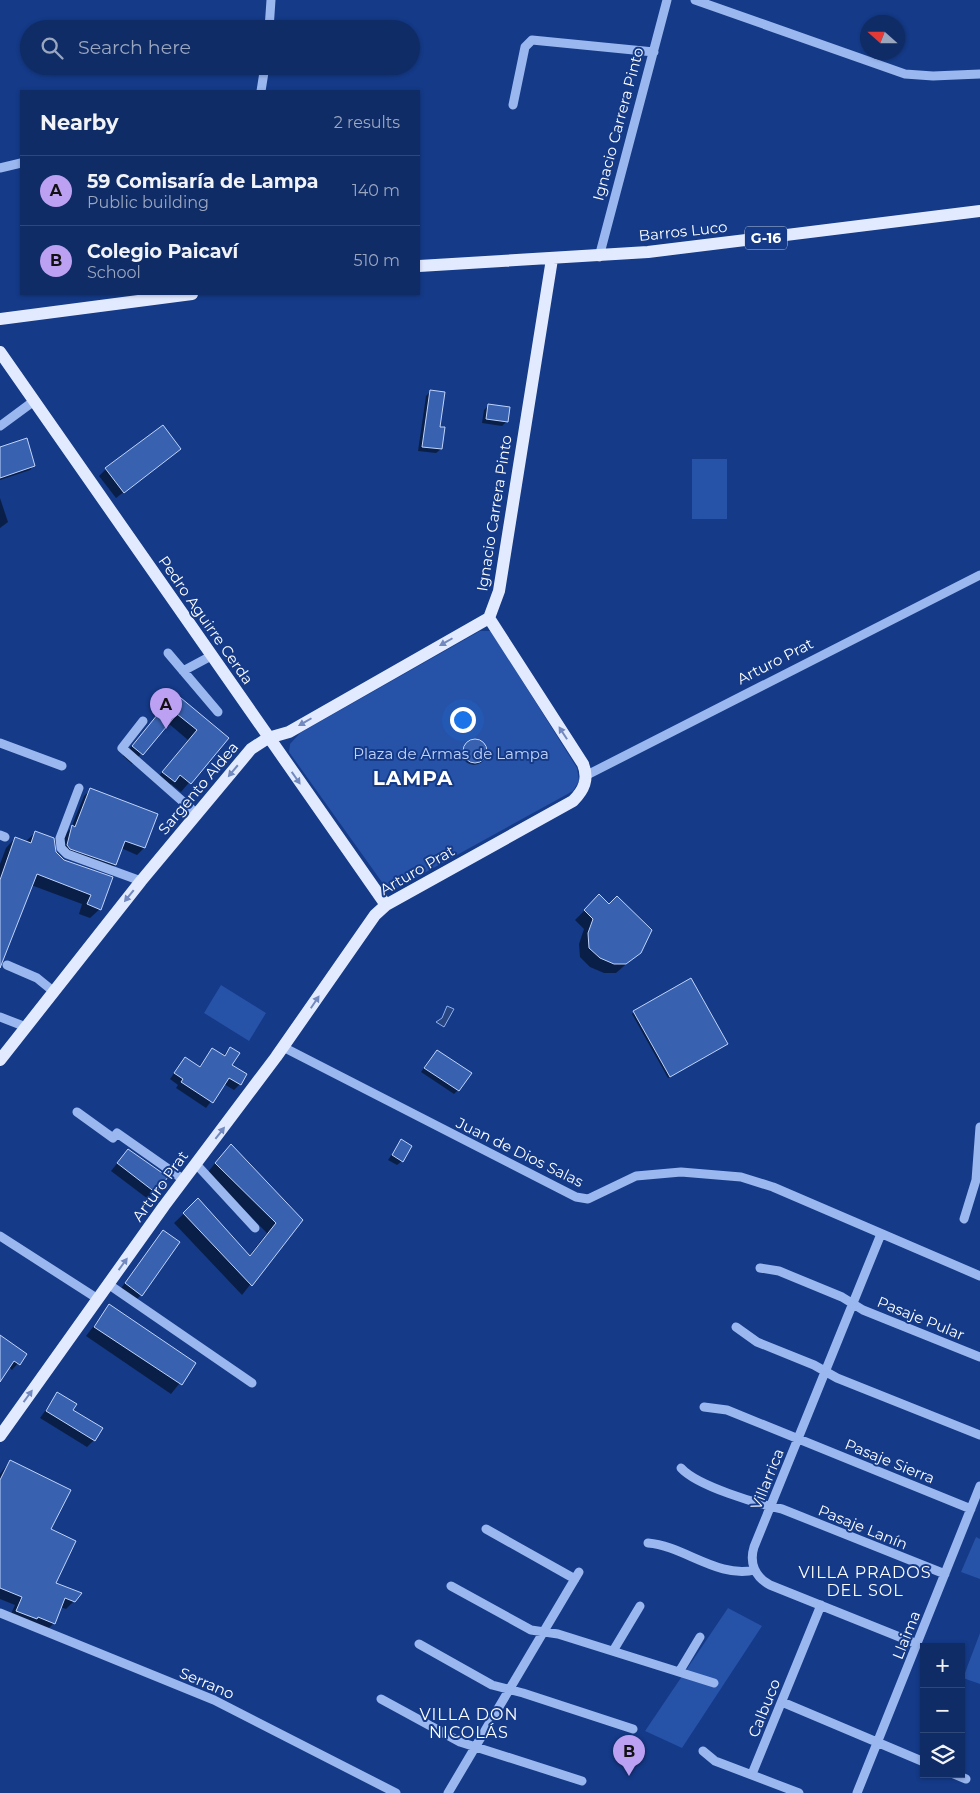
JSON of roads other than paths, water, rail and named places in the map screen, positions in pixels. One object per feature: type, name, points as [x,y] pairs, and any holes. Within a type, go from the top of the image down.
[{"type":"main road","name":"Barros Luco","points":[[420,266],[599,256],[701,246],[980,211]]},
{"type":"main road","name":"Ignacio Carrera Pinto","points":[[488,618],[499,591],[552,259]]},
{"type":"main road","points":[[0,319],[184,295]]},
{"type":"main road","name":"Pedro Aguirre Cerda","points":[[0,352],[386,905]]},
{"type":"main road","name":"Sargento Aldea","points":[[0,1060],[141,881],[251,749],[268,738],[288,732],[488,618]]},
{"type":"main road","points":[[488,618],[583,764],[587,775]]},
{"type":"main road","name":"Arturo Prat","points":[[0,1436],[108,1284],[283,1047],[368,924],[386,905],[573,801],[582,790],[587,775]]},
{"type":"street","points":[[270,20],[271,0]]},
{"type":"street","name":"Ignacio Carrera Pinto","points":[[599,256],[668,0]]},
{"type":"street","points":[[694,0],[899,72],[926,76],[980,74]]},
{"type":"street","points":[[512,105],[525,47],[532,40],[654,52]]},
{"type":"street","points":[[261,90],[264,75]]},
{"type":"street","points":[[0,168],[20,163]]},
{"type":"street","points":[[0,426],[34,401]]},
{"type":"street","name":"Arturo Prat","points":[[587,775],[980,575]]},
{"type":"street","points":[[168,653],[218,712]]},
{"type":"street","points":[[183,671],[211,656]]},
{"type":"street","points":[[143,721],[122,748],[197,814]]},
{"type":"street","points":[[0,743],[62,766]]},
{"type":"street","points":[[80,788],[60,838],[61,848],[67,854],[141,881]]},
{"type":"street","points":[[7,965],[38,978],[54,992]]},
{"type":"street","points":[[0,1017],[26,1027]]},
{"type":"street","name":"Juan de Dios Salas","points":[[283,1047],[576,1197],[588,1199],[636,1176],[681,1172],[728,1175],[773,1187],[980,1276]]},
{"type":"street","points":[[76,1112],[113,1138],[117,1133],[184,1180]]},
{"type":"street","points":[[964,1218],[976,1180],[980,1127]]},
{"type":"street","points":[[196,1164],[255,1228]]},
{"type":"street","name":"Villarrica","points":[[755,1570],[752,1553],[881,1234]]},
{"type":"street","points":[[0,1236],[98,1299]]},
{"type":"street","name":"Pasaje Pular","points":[[760,1268],[779,1271],[842,1297],[863,1310],[980,1357]]},
{"type":"street","points":[[108,1284],[252,1383]]},
{"type":"street","points":[[736,1328],[757,1342],[825,1372],[980,1435]]},
{"type":"street","name":"Pasaje Sierra","points":[[704,1408],[721,1408],[971,1509]]},
{"type":"street","name":"Pasaje Lanín","points":[[682,1468],[698,1480],[759,1504],[782,1509],[944,1574]]},
{"type":"street","name":"Llaima","points":[[857,1793],[980,1486]]},
{"type":"street","points":[[448,1793],[577,1576],[486,1529]]},
{"type":"street","points":[[648,1543],[663,1545],[734,1572],[755,1570],[764,1582],[770,1585],[917,1644]]},
{"type":"street","points":[[451,1586],[531,1630],[558,1634],[714,1683]]},
{"type":"street","name":"Calbuco","points":[[752,1774],[821,1605]]},
{"type":"street","points":[[613,1651],[640,1606]]},
{"type":"street","name":"Serrano","points":[[0,1613],[214,1700],[396,1793]]},
{"type":"street","points":[[679,1672],[700,1638]]},
{"type":"street","points":[[419,1644],[492,1685],[633,1728]]},
{"type":"street","points":[[381,1699],[460,1742],[582,1781]]},
{"type":"street","points":[[782,1702],[920,1760]]},
{"type":"street","points":[[702,1751],[714,1761],[800,1793]]},
{"type":"place","name":"59 Comisaría de Lampa","points":[[166,729]]},
{"type":"place","name":"Colegio Paicaví","points":[[629,1776]]},
{"type":"district","name":"LAMPA","points":[[413,778]]},
{"type":"district","name":"VILLA PRADOS DEL SOL","points":[[865,1581]]},
{"type":"district","name":"VILLA DON NICOLÁS","points":[[469,1723]]},
{"type":"park label","name":"Plaza de Armas de Lampa","points":[[451,753]]}]
